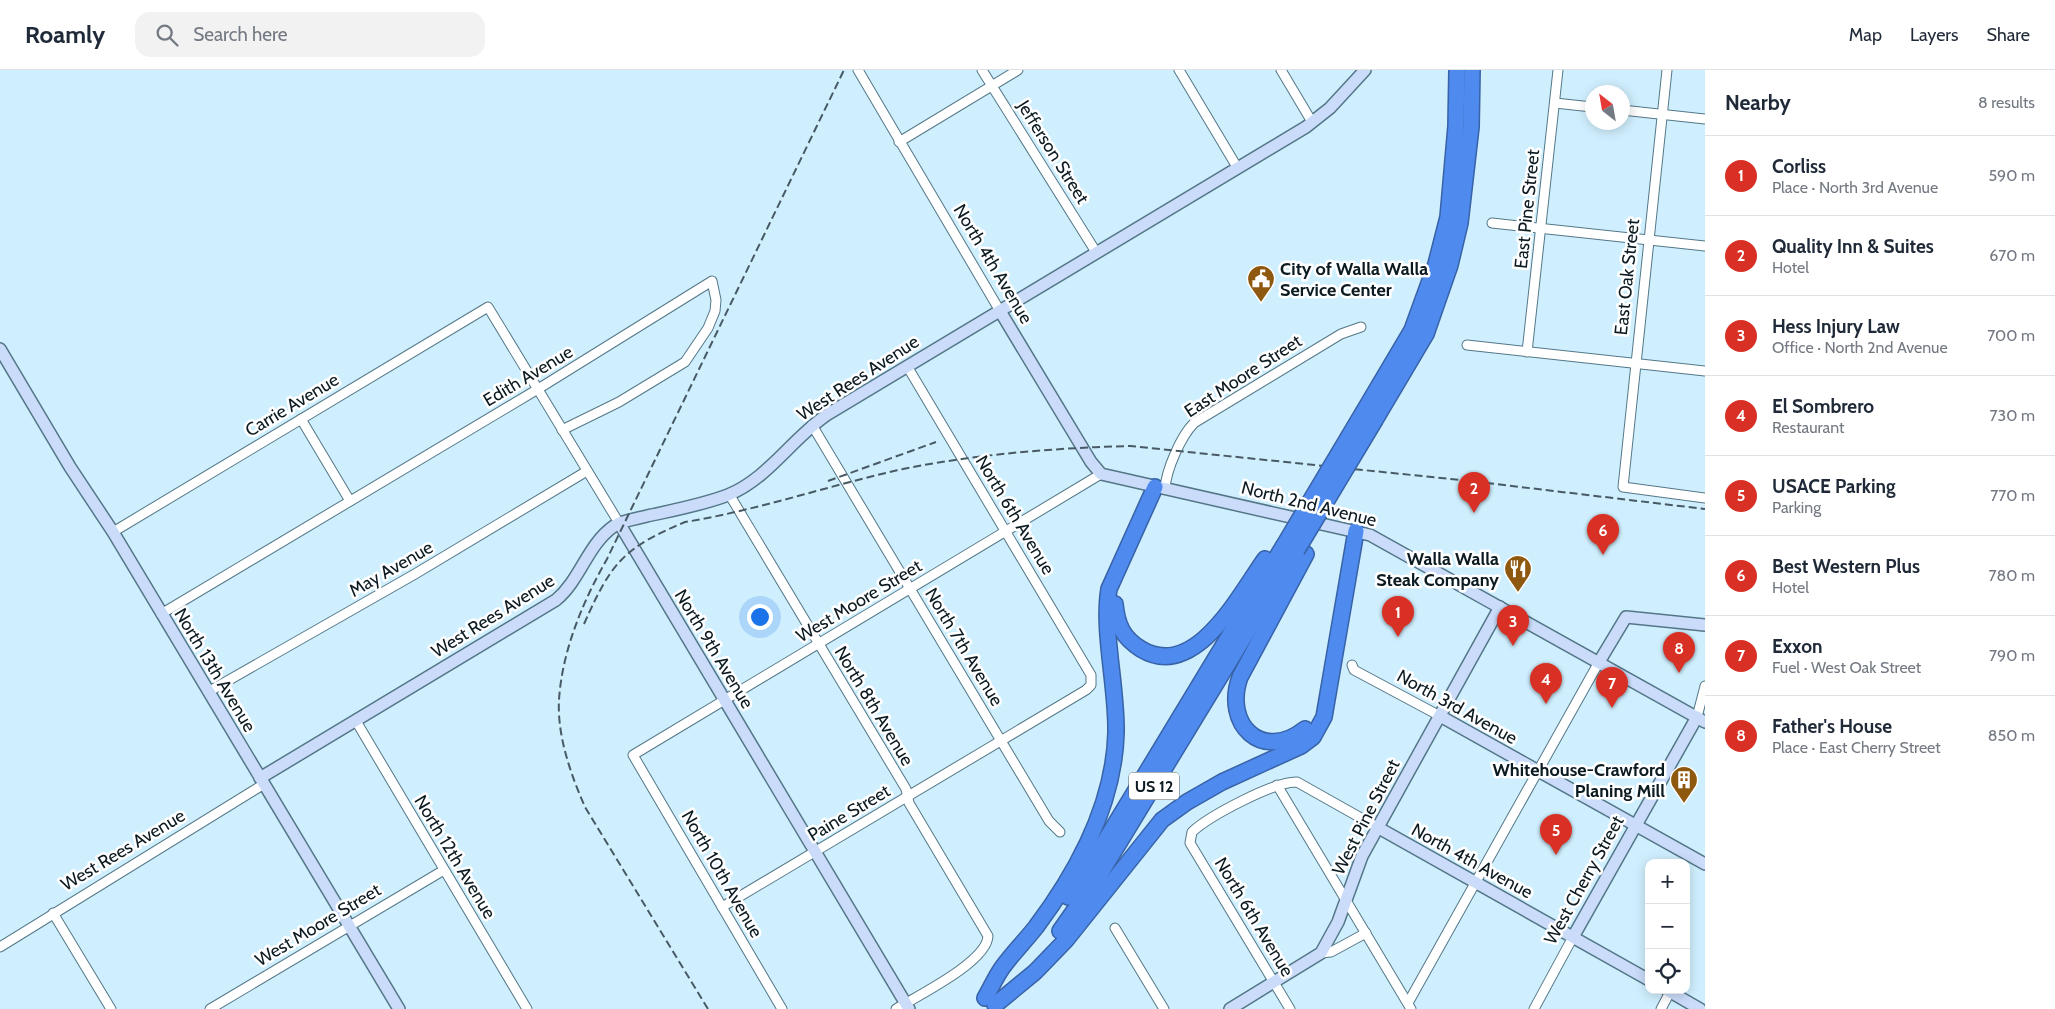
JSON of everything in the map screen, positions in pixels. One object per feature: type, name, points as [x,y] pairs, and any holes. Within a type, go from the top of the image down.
[{"type":"highway","name":"US 12","points":[[986,1005],[1090,866],[1290,548],[1370,416],[1412,330],[1436,264],[1448,217],[1456,126],[1457,70]]},
{"type":"highway","name":"US 12","points":[[1290,548],[1320,484],[1370,416],[1426,334],[1450,265],[1460,223],[1473,70]]},
{"type":"highway","points":[[1162,484],[1118,586],[1115,604],[1117,620],[1124,634],[1147,652],[1178,655],[1192,650],[1206,639],[1228,612],[1290,548]]},
{"type":"highway","points":[[986,1005],[1002,969],[1036,927],[1072,872],[1087,846],[1101,812],[1111,771],[1116,734],[1114,680],[1106,605],[1109,589],[1162,484]]},
{"type":"highway","points":[[1290,548],[1234,693],[1242,727],[1257,740],[1273,743],[1293,739],[1307,728],[1317,707],[1351,530]]},
{"type":"highway","points":[[986,1005],[1035,972],[1066,940],[1162,820],[1187,802],[1222,782],[1301,746],[1313,737],[1324,717],[1351,530]]},
{"type":"street","name":"North 4th Avenue","points":[[858,70],[1000,311],[1091,462],[1101,474]]},
{"type":"street","name":"Jefferson Street","points":[[982,70],[1096,252]]},
{"type":"street","points":[[900,142],[1018,70]]},
{"type":"street","points":[[1179,70],[1237,167]]},
{"type":"street","points":[[1281,70],[1312,122]]},
{"type":"street","name":"West Rees Avenue","points":[[0,946],[356,721],[556,600],[573,584],[600,538],[619,523],[730,494],[762,473],[812,425],[1312,122],[1338,99],[1365,70]]},
{"type":"street","name":"East Pine Street","points":[[1527,352],[1558,70]]},
{"type":"street","name":"East Oak Street","points":[[1667,70],[1622,487],[1705,498]]},
{"type":"street","points":[[1554,103],[1585,106]]},
{"type":"street","points":[[1630,111],[1705,119]]},
{"type":"street","points":[[1492,223],[1705,246]]},
{"type":"street","name":"Edith Avenue","points":[[161,614],[538,389],[712,281],[716,300],[715,311],[708,328],[685,362],[619,402],[562,430]]},
{"type":"street","name":"North 9th Avenue","points":[[488,307],[815,852],[903,1007]]},
{"type":"street","name":"Carrie Avenue","points":[[112,532],[488,307]]},
{"type":"street","name":"East Moore Street","points":[[1162,484],[1188,430],[1194,422],[1341,334],[1361,327]]},
{"type":"street","points":[[1467,345],[1705,372]]},
{"type":"street","name":"North 13th Avenue","points":[[0,349],[399,1009]]},
{"type":"street","name":"North 6th Avenue","points":[[907,366],[1091,675],[1092,682]]},
{"type":"street","points":[[300,419],[350,501]]},
{"type":"street","name":"North 7th Avenue","points":[[812,425],[1049,821],[1060,832]]},
{"type":"street","name":"May Avenue","points":[[208,692],[415,574],[587,471]]},
{"type":"street","name":"North 2nd Avenue","points":[[1101,474],[1162,484],[1351,530],[1388,544],[1701,719]]},
{"type":"street","name":"West Moore Street","points":[[633,755],[1006,533],[1101,474]]},
{"type":"street","name":"North 8th Avenue","points":[[730,494],[818,645],[906,790],[907,796],[988,936],[986,944],[966,965],[903,1007]]},
{"type":"street","name":"West Pine Street","points":[[1230,1009],[1321,953],[1332,934],[1356,869],[1377,827],[1500,607]]},
{"type":"street","points":[[1410,1006],[1475,883],[1626,617],[1705,625]]},
{"type":"street","name":"North 3rd Avenue","points":[[1352,665],[1354,670],[1705,864]]},
{"type":"street","name":"Paine Street","points":[[722,907],[1086,690],[1092,682]]},
{"type":"street","points":[[1701,719],[1705,686]]},
{"type":"street","name":"West Cherry Street","points":[[1534,1009],[1634,825],[1701,719]]},
{"type":"street","name":"North 12th Avenue","points":[[356,721],[527,1009]]},
{"type":"street","name":"North 10th Avenue","points":[[633,755],[782,1009]]},
{"type":"street","name":"North 4th Avenue","points":[[1277,785],[1297,782],[1645,978]]},
{"type":"street","points":[[1277,785],[1410,1006]]},
{"type":"street","name":"North 6th Avenue","points":[[1277,785],[1196,828],[1192,832],[1190,843],[1290,1009]]},
{"type":"street","name":"West Moore Street","points":[[210,1009],[444,870]]},
{"type":"street","points":[[53,913],[111,1009]]},
{"type":"street","points":[[1115,928],[1164,1009]]},
{"type":"street","points":[[1321,953],[1331,952],[1366,933]]},
{"type":"street","points":[[1661,1009],[1667,994]]},
{"type":"street","points":[[1673,994],[1700,1009]]},
{"type":"railway","points":[[708,1009],[585,807],[570,769],[560,727],[559,700],[561,682],[569,645],[582,609],[844,70]]},
{"type":"railway","points":[[828,481],[936,442]]},
{"type":"railway","points":[[584,624],[602,586],[621,560],[647,540],[685,522],[740,511],[903,469],[959,459],[1016,453],[1130,446],[1470,481],[1705,509]]},
{"type":"place","name":"City of Walla Walla Service Center","points":[[1261,303]]},
{"type":"place","name":"Quality Inn & Suites","points":[[1474,513]]},
{"type":"place","name":"Best Western Plus","points":[[1603,555]]},
{"type":"place","name":"Walla Walla Steak Company","points":[[1518,593]]},
{"type":"place","name":"Corliss","points":[[1398,637]]},
{"type":"place","name":"Hess Injury Law","points":[[1513,646]]},
{"type":"place","name":"Father's House","points":[[1679,673]]},
{"type":"place","name":"El Sombrero","points":[[1546,704]]},
{"type":"place","name":"Exxon","points":[[1612,708]]},
{"type":"place","name":"Whitehouse-Crawford Planing Mill","points":[[1684,804]]},
{"type":"place","name":"USACE Parking","points":[[1556,855]]}]
